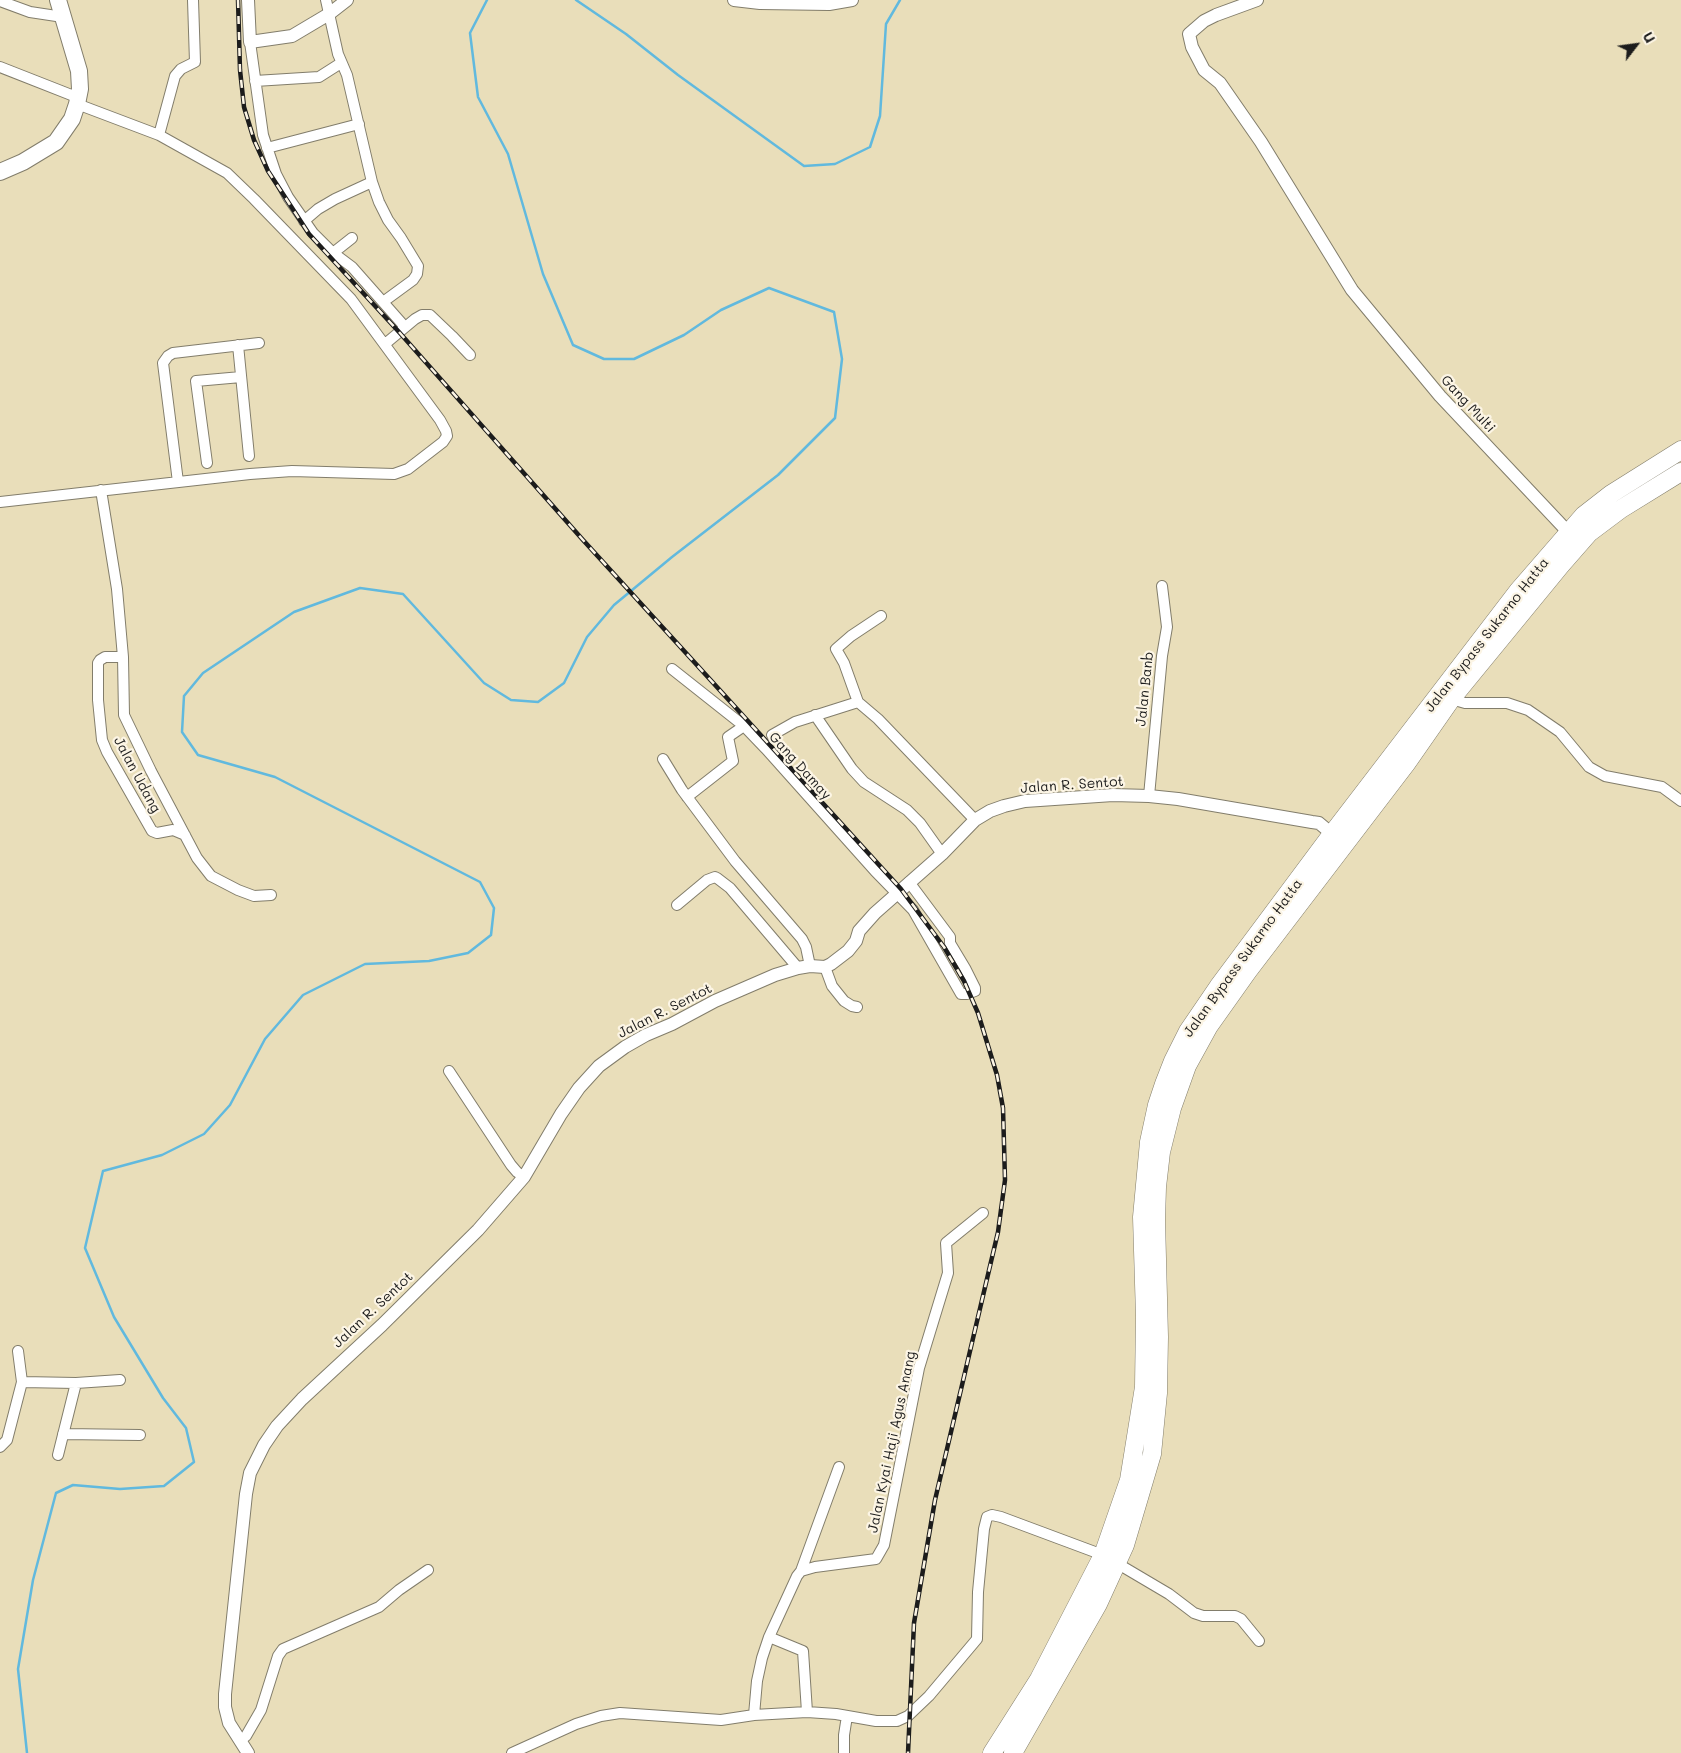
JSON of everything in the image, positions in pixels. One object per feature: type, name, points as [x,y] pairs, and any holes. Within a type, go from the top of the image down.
[{"type":"highway","name":"Jalan Bypass Sukarno Hatta","points":[[1013,1753],[1098,1604],[1110,1559],[1129,1480],[1144,1387],[1145,1316],[1142,1217],[1149,1142],[1157,1105],[1173,1061],[1188,1031],[1218,987],[1338,839],[1518,591],[1584,515],[1611,494],[1681,450]]},
{"type":"highway","name":"Jalan Bypass Sukarno Hatta","points":[[1338,839],[1406,764],[1452,698],[1494,645],[1589,533],[1621,509],[1681,472]]},
{"type":"highway","name":"Jalan Bypass Sukarno Hatta","points":[[992,1753],[1039,1679],[1110,1559]]},
{"type":"main road","points":[[0,172],[23,162],[56,142],[72,119],[80,89],[78,71],[58,0]]},
{"type":"street","points":[[159,135],[175,76],[181,69],[195,62],[193,0]]},
{"type":"street","points":[[248,0],[250,42],[263,135],[276,174],[288,197],[313,232],[333,253],[352,267],[405,327]]},
{"type":"street","points":[[326,0],[338,54],[347,75],[372,182],[390,224],[402,238],[418,266],[417,274],[413,280],[383,302]]},
{"type":"street","points":[[250,42],[292,36],[329,14],[347,0]]},
{"type":"street","points":[[734,0],[760,3],[830,4],[852,0]]},
{"type":"street","name":"Gang Multi","points":[[1256,0],[1204,21],[1189,34],[1192,46],[1204,70],[1220,83],[1261,142],[1352,290],[1440,396],[1568,533]]},
{"type":"street","points":[[0,1],[30,12],[63,17]]},
{"type":"street","points":[[255,80],[320,77],[341,63]]},
{"type":"street","points":[[0,67],[159,135],[227,173],[351,299],[440,420],[447,434],[443,442],[408,469],[394,474],[292,472],[250,474],[0,502]]},
{"type":"street","points":[[267,148],[359,124]]},
{"type":"street","points":[[304,221],[334,199],[372,182]]},
{"type":"street","points":[[333,253],[352,238]]},
{"type":"street","points":[[385,344],[422,315],[430,315],[470,354]]},
{"type":"street","points":[[178,482],[163,363],[173,352],[259,343]]},
{"type":"street","points":[[238,345],[249,456]]},
{"type":"street","points":[[207,463],[196,381],[241,377]]},
{"type":"street","name":"Jalan Udang","points":[[101,490],[117,588],[123,657],[124,715],[197,858],[211,876],[254,896],[270,895]]},
{"type":"street","name":"Jalan Banb","points":[[1149,796],[1162,656],[1167,627],[1162,586]]},
{"type":"street","points":[[881,616],[851,636],[836,649],[844,663],[858,702],[878,719],[975,820]]},
{"type":"street","name":"Jalan Udang","points":[[123,657],[105,657],[98,664],[98,700],[102,740],[152,831],[157,833],[173,830],[185,834]]},
{"type":"street","name":"Gang Damay","points":[[672,669],[744,726],[875,871],[913,910],[961,994],[975,991],[965,968],[950,943],[950,937],[909,882]]},
{"type":"street","points":[[1452,698],[1465,703],[1507,703],[1528,710],[1560,732],[1589,767],[1605,776],[1662,787],[1681,801]]},
{"type":"street","points":[[772,735],[795,722],[858,702]]},
{"type":"street","points":[[815,715],[852,769],[864,782],[908,810],[920,823],[942,854]]},
{"type":"street","points":[[687,797],[733,761],[727,741],[728,737],[744,726]]},
{"type":"street","points":[[663,759],[687,797],[735,861],[802,940],[806,948],[804,967]]},
{"type":"street","name":"Jalan R. Sentot","points":[[248,1753],[230,1723],[225,1694],[246,1494],[250,1473],[264,1445],[277,1426],[302,1399],[382,1325],[478,1230],[524,1177],[561,1114],[579,1088],[599,1066],[625,1047],[646,1035],[672,1024],[715,1001],[775,975],[804,967],[825,967],[848,952],[856,941],[859,931],[875,913],[942,854],[975,820],[990,811],[1026,801],[1112,795],[1149,796],[1178,799],[1319,823],[1338,839]]},
{"type":"street","points":[[677,905],[707,880],[715,877],[730,888],[804,967]]},
{"type":"street","points":[[825,967],[832,986],[844,1001],[857,1007]]},
{"type":"street","points":[[449,1070],[511,1165],[524,1177]]},
{"type":"street","name":"Jalan Kyai Haji Agus Anang","points":[[801,1570],[876,1559],[884,1545],[919,1368],[948,1273],[946,1243],[983,1213]]},
{"type":"street","points":[[0,1447],[7,1440],[22,1382],[18,1351]]},
{"type":"street","points":[[22,1382],[76,1383],[120,1380]]},
{"type":"street","points":[[58,1455],[76,1383]]},
{"type":"street","points":[[63,1434],[140,1435]]},
{"type":"street","points":[[754,1715],[756,1681],[769,1637],[801,1570],[839,1467]]},
{"type":"street","points":[[512,1753],[576,1724],[601,1716],[620,1713],[721,1720],[754,1715],[807,1712],[897,1722],[908,1716],[929,1696],[977,1638],[978,1592],[984,1529],[987,1518],[992,1515],[1110,1559],[1169,1594],[1194,1613],[1203,1616],[1236,1616],[1241,1619],[1259,1641]]},
{"type":"street","points":[[240,1741],[249,1731],[261,1710],[278,1656],[283,1649],[379,1607],[399,1590],[428,1570]]},
{"type":"street","points":[[769,1637],[803,1651],[807,1712]]},
{"type":"street","points":[[844,1753],[847,1716]]},
{"type":"waterway","points":[[27,1753],[18,1669],[33,1580],[56,1493],[73,1485],[120,1489],[164,1486],[194,1462],[186,1428],[163,1398],[114,1317],[85,1248],[103,1171],[162,1155],[204,1134],[230,1105],[265,1039],[303,995],[365,964],[429,961],[468,953],[491,935],[494,908],[480,882],[275,777],[198,755],[182,732],[184,696],[203,673],[294,612],[360,588],[403,594],[484,683],[511,700],[538,702],[564,683],[587,637],[614,605],[672,557],[778,475],[835,418],[842,359],[834,312],[769,288],[721,310],[684,335],[634,359],[604,359],[573,345],[543,274],[508,154],[478,97],[470,33],[487,0]]},
{"type":"waterway","points":[[576,0],[626,34],[678,75],[804,166],[835,164],[870,147],[880,116],[886,24],[900,0]]},
{"type":"railway","points":[[238,0],[240,70],[244,107],[254,140],[268,171],[309,234],[399,332],[583,540],[901,889],[944,947],[964,981],[978,1013],[997,1075],[1003,1108],[1005,1180],[998,1232],[935,1500],[914,1623],[908,1753]]}]
